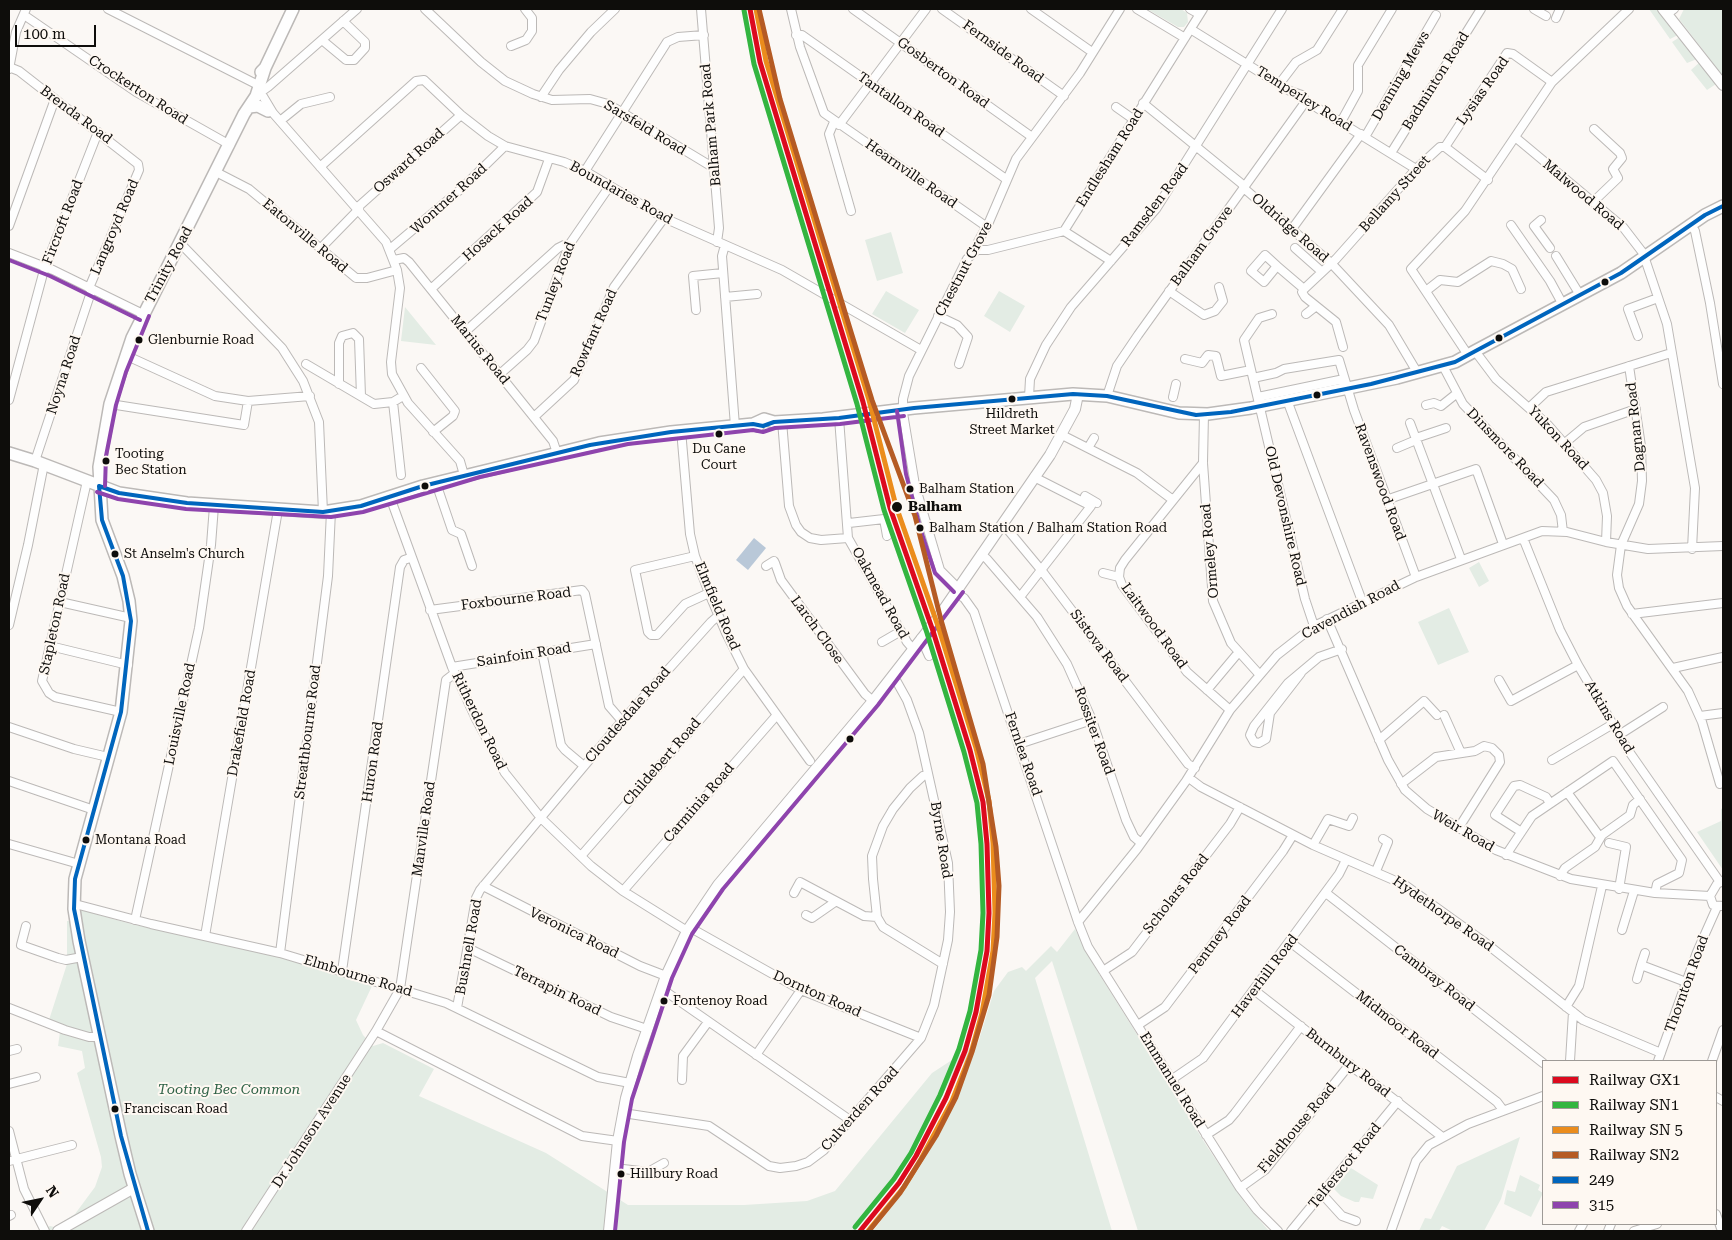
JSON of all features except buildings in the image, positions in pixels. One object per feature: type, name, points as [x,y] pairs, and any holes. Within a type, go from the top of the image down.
[{"type":"highway","name":"Trinity Road","points":[[148,1231],[134,1188],[82,957],[74,904],[75,879],[121,712],[128,665],[131,618],[123,576],[102,520],[99,486],[100,455],[110,404],[125,355],[143,314],[248,108],[246,103],[257,90],[265,68],[293,9]]},
{"type":"highway","points":[[248,108],[258,106],[271,112]]},
{"type":"highway","points":[[9,454],[39,463],[119,493],[214,506],[327,512],[361,506],[464,475],[599,443],[735,420],[753,424],[764,420],[778,422],[839,418],[1029,397],[1078,394],[1171,403],[1204,414],[1258,402],[1287,400],[1345,383],[1371,384],[1443,366],[1580,295],[1644,258],[1691,225],[1723,206]]},
{"type":"main road","points":[[1668,10],[1723,85]]},
{"type":"main road","points":[[609,1231],[618,1141],[630,1083],[666,976],[688,929],[718,885],[892,678],[957,590],[1062,435],[1075,409],[1078,394]]},
{"type":"main road","points":[[58,1231],[134,1188]]},
{"type":"street","points":[[108,9],[257,90],[271,112],[384,238],[398,270],[400,288],[391,362],[392,374],[403,396],[460,461],[464,475]]},
{"type":"street","points":[[257,90],[322,40],[357,9]]},
{"type":"street","name":"Sarsfeld Road","points":[[425,9],[481,62],[505,81],[540,97],[565,101],[598,100],[622,111],[714,168]]},
{"type":"street","points":[[511,46],[526,40],[532,31],[532,18],[525,9]]},
{"type":"street","points":[[540,97],[559,70],[591,32],[615,9]]},
{"type":"street","name":"Balham Park Road","points":[[701,9],[735,420]]},
{"type":"street","name":"Hearnville Road","points":[[791,9],[796,35],[822,109],[837,123],[986,227]]},
{"type":"street","name":"Gosberton Road","points":[[853,9],[1032,137]]},
{"type":"street","points":[[851,211],[829,134],[926,9]]},
{"type":"street","name":"Fernside Road","points":[[942,9],[1064,96]]},
{"type":"street","points":[[1031,9],[1092,52]]},
{"type":"street","name":"Chestnut Grove","points":[[903,410],[909,374],[967,259],[976,250],[1016,159],[1064,96],[1120,9]]},
{"type":"street","points":[[1138,9],[1185,38]]},
{"type":"street","points":[[1190,9],[1201,12]]},
{"type":"street","name":"Ramsden Road","points":[[1029,397],[1030,379],[1049,341],[1071,307],[1156,208],[1196,148],[1282,9]]},
{"type":"street","points":[[1280,84],[1296,62],[1317,50],[1343,9]]},
{"type":"street","points":[[1341,122],[1358,91],[1358,65],[1392,9]]},
{"type":"street","name":"Badminton Road","points":[[1391,153],[1480,9]]},
{"type":"street","points":[[1534,9],[1546,16]]},
{"type":"street","points":[[1556,18],[1560,9]]},
{"type":"street","points":[[1488,180],[1552,82],[1629,9]]},
{"type":"street","points":[[9,68],[16,32],[25,12]]},
{"type":"street","name":"Crockerton Road","points":[[25,12],[136,92],[230,145]]},
{"type":"street","name":"Endlesham Road","points":[[1064,231],[1143,103],[1192,30],[1192,22],[1201,12]]},
{"type":"street","name":"Denning Mews","points":[[1292,229],[1363,136],[1436,15]]},
{"type":"street","points":[[322,40],[346,60],[354,60],[365,48],[365,42],[343,21]]},
{"type":"street","name":"Temperley Road","points":[[1192,30],[1280,84],[1302,95],[1306,101],[1416,169]]},
{"type":"street","points":[[585,171],[667,42],[678,38],[704,35]]},
{"type":"street","name":"Tantallon Road","points":[[796,35],[802,35],[1006,179]]},
{"type":"street","name":"Lysias Road","points":[[1445,147],[1508,53],[1513,54],[1552,82]]},
{"type":"street","name":"Brenda Road","points":[[9,68],[19,71],[137,162],[139,167]]},
{"type":"street","name":"Boundaries Road","points":[[320,167],[420,80],[424,80],[461,115],[488,136],[505,146],[585,171],[664,218],[782,270],[921,350]]},
{"type":"street","points":[[280,121],[301,104],[330,97]]},
{"type":"street","points":[[9,226],[55,99]]},
{"type":"street","name":"Balham Grove","points":[[1107,396],[1117,366],[1306,101]]},
{"type":"street","name":"Oldridge Road","points":[[1143,103],[1331,263],[1391,330],[1417,372]]},
{"type":"street","points":[[1116,107],[1134,120]]},
{"type":"street","name":"Osward Road","points":[[320,249],[358,208],[461,115]]},
{"type":"street","points":[[1593,202],[1618,178],[1613,171],[1622,158],[1620,153],[1594,129]]},
{"type":"street","name":"Fircroft Road","points":[[9,400],[46,267],[98,132]]},
{"type":"street","name":"Malwood Road","points":[[1515,137],[1593,202],[1632,238],[1644,258],[1667,324],[1696,495],[1692,549]]},
{"type":"street","name":"Wontner Road","points":[[390,249],[461,189],[505,146]]},
{"type":"street","name":"Bellamy Street","points":[[1304,289],[1331,263],[1416,169],[1440,147],[1445,147],[1488,180]]},
{"type":"street","name":"Hosack Road","points":[[431,289],[537,192],[548,158]]},
{"type":"street","name":"Langroyd Road","points":[[91,289],[139,167]]},
{"type":"street","name":"Eatonville Road","points":[[216,172],[249,189],[360,280],[398,270]]},
{"type":"street","name":"Yukon Road","points":[[1488,180],[1466,211],[1411,269],[1471,353],[1496,379],[1530,407],[1592,474],[1603,494],[1607,516],[1606,542]]},
{"type":"street","name":"Tunley Road","points":[[500,374],[527,350],[534,341],[569,245],[609,187]]},
{"type":"street","name":"Rowfant Road","points":[[534,417],[574,380],[614,287],[664,218]]},
{"type":"street","points":[[1541,220],[1534,226],[1550,248]]},
{"type":"street","points":[[1511,225],[1550,281],[1562,304]]},
{"type":"street","points":[[1691,225],[1695,231],[1710,303],[1723,384]]},
{"type":"street","points":[[976,250],[988,250],[1064,231],[1111,261]]},
{"type":"street","name":"Streathbourne Road","points":[[180,244],[282,348],[295,366],[310,396],[320,435],[327,512],[328,576],[280,952]]},
{"type":"street","points":[[466,331],[558,248],[569,245]]},
{"type":"street","points":[[1295,248],[1321,271]]},
{"type":"street","points":[[9,254],[46,267],[143,314]]},
{"type":"street","points":[[1556,256],[1580,295]]},
{"type":"street","name":"Marius Road","points":[[394,260],[406,259],[555,443],[557,453]]},
{"type":"street","points":[[1426,291],[1440,280],[1458,282],[1491,261],[1504,264],[1512,269],[1521,289]]},
{"type":"street","points":[[1277,266],[1304,289],[1302,292],[1315,307],[1331,316],[1336,322],[1342,347]]},
{"type":"street","points":[[696,310],[693,276],[723,273]]},
{"type":"street","points":[[1170,290],[1204,316],[1215,312],[1222,301],[1219,287]]},
{"type":"street","name":"Noyna Road","points":[[9,625],[28,545],[39,463],[91,289]]},
{"type":"street","points":[[726,297],[757,294]]},
{"type":"street","points":[[1638,336],[1624,311],[1658,298]]},
{"type":"street","points":[[1306,314],[1315,307]]},
{"type":"street","name":"Old Devonshire Road","points":[[1272,314],[1259,318],[1244,340],[1305,599],[1314,626]]},
{"type":"street","points":[[938,316],[957,325],[968,337],[960,364]]},
{"type":"street","points":[[339,384],[339,343],[342,336],[353,333],[359,339],[361,396]]},
{"type":"street","points":[[1530,407],[1546,392],[1671,353]]},
{"type":"street","points":[[125,355],[215,396],[248,401],[310,396]]},
{"type":"street","points":[[1185,359],[1202,363],[1208,355],[1216,356],[1221,376],[1252,374]]},
{"type":"street","name":"Ravenswood Road","points":[[1252,374],[1276,373],[1284,369],[1337,359],[1386,500],[1416,577]]},
{"type":"street","points":[[306,364],[374,404],[393,402],[403,396]]},
{"type":"street","name":"Dinsmore Road","points":[[1443,366],[1456,394],[1554,500],[1561,515],[1563,532]]},
{"type":"street","name":"Dagnan Road","points":[[1629,366],[1641,446],[1641,494],[1621,545],[1617,582],[1624,601],[1632,614],[1673,668],[1700,716],[1720,784],[1723,782]]},
{"type":"street","points":[[421,368],[455,411],[453,416],[433,432]]},
{"type":"street","points":[[1258,402],[1345,383]]},
{"type":"street","points":[[1171,403],[1176,384]]},
{"type":"street","points":[[1426,406],[1434,403],[1441,406],[1456,394]]},
{"type":"street","points":[[1287,400],[1362,601]]},
{"type":"street","points":[[110,404],[244,425],[248,401]]},
{"type":"street","points":[[393,402],[401,475]]},
{"type":"street","points":[[1565,443],[1584,427],[1636,409]]},
{"type":"street","name":"Fernlea Road","points":[[903,410],[912,473],[940,570],[974,612],[1078,922]]},
{"type":"street","name":"Ormeley Road","points":[[1204,414],[1203,462],[1214,602],[1223,628],[1238,653],[1259,674]]},
{"type":"street","name":"Oakmead Road","points":[[839,418],[849,523],[848,538],[913,649]]},
{"type":"street","points":[[778,422],[789,506],[796,526],[810,538],[848,538]]},
{"type":"street","points":[[1410,423],[1461,559]]},
{"type":"street","points":[[1397,448],[1446,428]]},
{"type":"street","name":"Elmfield Road","points":[[681,430],[688,521],[695,556],[709,593],[744,669],[810,761]]},
{"type":"street","points":[[1062,435],[1137,473],[1173,500]]},
{"type":"street","points":[[1088,448],[1094,438]]},
{"type":"street","name":"Laitwood Road","points":[[1203,462],[1125,560],[1120,568],[1120,577],[1122,584],[1187,672],[1230,710]]},
{"type":"street","points":[[1386,500],[1473,469],[1478,471],[1503,544]]},
{"type":"street","points":[[1194,473],[1204,474]]},
{"type":"street","points":[[1020,597],[1090,509],[1090,501],[1034,478]]},
{"type":"street","name":"Stapleton Road","points":[[87,481],[42,678],[43,685],[49,693],[60,698],[121,712]]},
{"type":"street","points":[[434,484],[452,530],[461,534],[472,566]]},
{"type":"street","name":"Ritherdon Road","points":[[390,498],[410,558],[454,670],[501,766],[513,785],[541,818],[581,856],[623,891],[688,929]]},
{"type":"street","name":"Louisville Road","points":[[135,920],[199,628],[213,534],[214,506]]},
{"type":"street","name":"Drakefield Road","points":[[205,936],[278,510]]},
{"type":"street","points":[[849,523],[884,519],[887,536]]},
{"type":"street","name":"Sistova Road","points":[[1003,524],[1042,571],[1188,764],[1195,768]]},
{"type":"street","name":"Cavendish Road","points":[[1078,922],[1141,843],[1189,778],[1230,710],[1259,674],[1286,646],[1314,626],[1362,601],[1416,577],[1542,531],[1563,532],[1648,549],[1692,549],[1723,546]]},
{"type":"street","name":"Atkins Road","points":[[1523,538],[1560,630],[1578,665],[1619,735],[1722,881]]},
{"type":"street","name":"Rossiter Road","points":[[981,554],[1037,617],[1067,664],[1092,720],[1117,799],[1134,837],[1141,843]]},
{"type":"street","points":[[695,556],[635,570],[648,632],[651,635],[657,634],[685,604],[709,593]]},
{"type":"street","name":"Huron Road","points":[[342,971],[400,566],[404,560],[410,558]]},
{"type":"street","name":"Larch Close","points":[[766,566],[774,561],[782,582],[865,694],[873,701]]},
{"type":"street","points":[[1103,573],[1120,577]]},
{"type":"street","name":"Foxbourne Road","points":[[430,610],[582,590],[585,594],[609,706],[622,721]]},
{"type":"street","points":[[60,602],[131,618]]},
{"type":"street","points":[[1632,614],[1723,603]]},
{"type":"street","name":"Cloudesdale Road","points":[[541,818],[622,721],[718,616]]},
{"type":"street","name":"Weir Road","points":[[1327,619],[1342,649],[1379,740],[1401,784],[1415,801],[1458,829],[1506,855],[1560,876],[1619,889],[1710,896]]},
{"type":"street","points":[[882,642],[901,631]]},
{"type":"street","points":[[921,638],[929,656]]},
{"type":"street","name":"Sainfoin Road","points":[[454,670],[542,652],[596,644]]},
{"type":"street","points":[[50,646],[128,665]]},
{"type":"street","points":[[1301,673],[1269,714],[1266,739],[1259,743],[1254,742],[1250,735],[1254,726],[1288,683],[1322,656],[1342,649]]},
{"type":"street","points":[[542,652],[561,745],[564,750],[584,766]]},
{"type":"street","points":[[1207,690],[1238,653]]},
{"type":"street","points":[[1673,668],[1723,657]]},
{"type":"street","points":[[1499,680],[1511,701],[1578,665]]},
{"type":"street","name":"Childebert Road","points":[[581,856],[744,669]]},
{"type":"street","name":"Manville Road","points":[[400,989],[446,680],[454,670]]},
{"type":"street","name":"Byrne Road","points":[[892,678],[897,682],[907,700],[916,725],[931,781],[948,863],[950,918],[943,964],[931,1018],[921,1038]]},
{"type":"street","points":[[1379,740],[1424,701],[1440,715],[1461,753]]},
{"type":"street","points":[[1619,735],[1663,707]]},
{"type":"street","points":[[1700,716],[1723,713]]},
{"type":"street","name":"Carminia Road","points":[[623,891],[776,716]]},
{"type":"street","points":[[1019,744],[1092,720]]},
{"type":"street","points":[[1552,760],[1613,724]]},
{"type":"street","points":[[9,727],[74,749],[108,757]]},
{"type":"street","points":[[1401,784],[1436,757],[1475,751],[1487,746],[1492,748],[1500,759],[1484,790],[1458,829]]},
{"type":"street","points":[[1506,855],[1532,816],[1613,761],[1682,860],[1679,873],[1656,884],[1655,893]]},
{"type":"street","points":[[928,775],[922,776],[893,809],[876,842],[872,856],[877,918],[883,927],[943,964]]},
{"type":"street","name":"Hydethorpe Road","points":[[1189,778],[1313,845],[1405,885],[1438,907],[1569,1010],[1600,1028],[1661,1053]]},
{"type":"street","points":[[9,781],[94,810]]},
{"type":"street","points":[[1520,832],[1495,815],[1514,786],[1520,785],[1546,798],[1550,804]]},
{"type":"street","points":[[1567,792],[1600,837]]},
{"type":"street","points":[[1560,876],[1565,868],[1595,847],[1600,837],[1630,815],[1633,805],[1640,799]]},
{"type":"street","name":"Scholars Road","points":[[1103,971],[1132,952],[1230,824],[1240,807]]},
{"type":"street","name":"Bushnell Road","points":[[457,1008],[476,898],[483,886],[541,818]]},
{"type":"street","points":[[1313,845],[1328,819],[1350,826],[1354,818]]},
{"type":"street","name":"Pentney Road","points":[[1138,1025],[1165,1007],[1283,851],[1293,835]]},
{"type":"street","points":[[1376,871],[1388,842],[1383,839]]},
{"type":"street","points":[[1609,843],[1626,847],[1619,889]]},
{"type":"street","points":[[9,844],[79,864]]},
{"type":"street","name":"Haverhill Road","points":[[1171,1080],[1204,1058],[1326,893],[1346,860]]},
{"type":"street","points":[[1720,906],[1711,903],[1710,896],[1722,881]]},
{"type":"street","points":[[794,892],[800,882],[864,916],[877,918]]},
{"type":"street","name":"Veronica Road","points":[[483,886],[640,966],[666,976]]},
{"type":"street","points":[[1570,1060],[1569,1010],[1579,986],[1602,886]]},
{"type":"street","points":[[1622,930],[1634,891]]},
{"type":"street","name":"Cambray Road","points":[[1326,893],[1542,1062]]},
{"type":"street","points":[[806,915],[812,918],[835,902]]},
{"type":"street","name":"Elmbourne Road","points":[[74,904],[135,920],[280,952],[400,989],[457,1008],[598,1078],[630,1083]]},
{"type":"street","name":"Thornton Road","points":[[1658,1060],[1686,982],[1720,906]]},
{"type":"street","name":"Emmanuel Road","points":[[1078,922],[1088,947],[1240,1188],[1257,1210],[1278,1231]]},
{"type":"street","points":[[26,926],[22,945],[66,960],[82,957]]},
{"type":"street","name":"Dornton Road","points":[[688,929],[800,990],[921,1038]]},
{"type":"street","name":"Midmoor Road","points":[[1290,942],[1497,1102],[1503,1110]]},
{"type":"street","name":"Terrapin Road","points":[[468,948],[611,1017],[647,1029]]},
{"type":"street","points":[[1637,979],[1645,953]]},
{"type":"street","points":[[1641,965],[1686,982]]},
{"type":"street","points":[[400,989],[376,1031],[582,1136],[618,1141]]},
{"type":"street","points":[[662,989],[850,1120]]},
{"type":"street","points":[[756,1055],[800,990]]},
{"type":"street","name":"Burnbury Road","points":[[1254,990],[1441,1136]]},
{"type":"street","points":[[9,1008],[65,1030],[89,1037],[100,1037]]},
{"type":"street","points":[[682,1080],[683,1056],[708,1022]]},
{"type":"street","points":[[1206,1135],[1229,1120],[1301,1026]]},
{"type":"street","points":[[1712,1060],[1723,1030]]},
{"type":"street","name":"Dr Johnson Avenue","points":[[246,1231],[376,1031]]},
{"type":"street","name":"Culverden Road","points":[[623,1112],[709,1126],[760,1162],[780,1168],[802,1164],[816,1157],[921,1038]]},
{"type":"street","name":"Fieldhouse Road","points":[[1240,1188],[1265,1170],[1350,1064]]},
{"type":"street","points":[[9,1084],[36,1077]]},
{"type":"street","points":[[1391,1231],[1418,1156],[1441,1136],[1503,1110],[1542,1096]]},
{"type":"street","name":"Telferscot Road","points":[[1291,1231],[1398,1101]]},
{"type":"street","points":[[9,1131],[12,1161],[45,1231]]},
{"type":"street","points":[[12,1161],[72,1145]]},
{"type":"street","points":[[615,1168],[648,1172],[664,1163]]},
{"type":"street","points":[[1322,1194],[1342,1216],[1356,1221]]},
{"type":"street","points":[[1717,1217],[1722,1231]]},
{"type":"street","points":[[1634,1231],[1654,1225]]},
{"type":"green space","points":[[1147,9],[1181,9],[1187,13],[1188,22],[1184,27],[1178,27]]},
{"type":"green space","points":[[1649,9],[1657,9],[1678,35],[1670,39]]},
{"type":"green space","points":[[1684,9],[1723,9],[1723,76],[1679,19]]},
{"type":"green space","points":[[1680,37],[1697,59],[1687,63],[1672,42]]},
{"type":"green space","points":[[1700,62],[1716,84],[1707,90],[1691,70]]},
{"type":"green space","points":[[891,232],[903,273],[877,281],[865,240]]},
{"type":"green space","points":[[886,291],[919,310],[905,333],[872,314]]},
{"type":"green space","points":[[999,291],[1025,306],[1010,332],[984,316]]},
{"type":"green space","points":[[405,307],[436,345],[401,341]]},
{"type":"green space","points":[[1479,562],[1489,581],[1479,587],[1469,568]]},
{"type":"green space","points":[[1449,608],[1469,652],[1438,665],[1418,622]]},
{"type":"green space","points":[[1723,808],[1723,870],[1697,832],[1721,821],[1721,809]]},
{"type":"green space","name":"Tooting Bec Common","points":[[78,909],[131,924],[279,956],[372,986],[356,1020],[363,1035],[373,1046],[383,1043],[434,1069],[419,1096],[546,1153],[628,1205],[744,1205],[807,1201],[835,1191],[932,1073],[978,1043],[994,991],[1008,972],[1022,967],[1026,971],[1051,946],[1057,952],[1075,929],[1096,969],[1208,1148],[1245,1203],[1269,1231],[1138,1231],[1052,961],[1035,978],[1112,1231],[873,1231],[901,1195],[940,1133],[972,1058],[957,1067],[912,1154],[892,1185],[855,1231],[40,1231],[50,1226],[54,1227],[75,1214],[95,1187],[102,1167],[101,1157],[77,1073],[85,1068],[82,1051],[58,1046],[61,1025],[49,1020],[67,964],[67,921],[81,922]]},
{"type":"green space","points":[[1520,1137],[1501,1199],[1484,1231],[1453,1231],[1442,1226],[1439,1231],[1419,1231],[1425,1218],[1431,1219],[1457,1166]]},
{"type":"green space","points":[[1351,1168],[1378,1185],[1373,1199],[1361,1197],[1359,1202],[1355,1202],[1341,1196],[1334,1189]]},
{"type":"green space","points":[[1520,1175],[1540,1185],[1538,1190],[1542,1192],[1542,1195],[1531,1217],[1504,1204],[1507,1190],[1515,1192]]},
{"type":"water","points":[[754,538],[766,548],[748,570],[736,560]]},
{"type":"rail line","name":"GX1","points":[[750,9],[760,62],[863,402],[890,508],[933,631],[970,750],[983,802],[987,844],[989,913],[987,951],[976,1012],[965,1051],[946,1098],[916,1156],[899,1183],[860,1231]]},
{"type":"rail line","name":"SN2","points":[[759,9],[780,99],[851,332],[872,400],[915,516],[941,620],[983,764],[996,847],[999,886],[997,937],[989,995],[972,1052],[956,1097],[936,1136],[900,1193],[869,1231]]},
{"type":"rail line","name":"SN1","points":[[744,10],[754,64],[857,404],[884,510],[927,633],[964,752],[977,803],[981,844],[983,913],[981,950],[970,1011],[959,1049],[940,1095],[911,1153],[894,1179],[855,1227]]},
{"type":"transit line","points":[[756,9],[766,61],[869,400],[896,506],[939,629],[976,748],[989,801],[993,843],[995,913],[993,951],[982,1013],[971,1053],[952,1101],[921,1159],[904,1187],[868,1231]]},
{"type":"transit line","name":"249","points":[[99,486],[119,493],[187,503],[323,512],[361,506],[423,486],[590,445],[671,432],[753,424],[763,426],[774,422],[839,418],[914,408],[1073,394],[1107,396],[1196,415],[1231,412],[1371,384],[1455,362],[1621,273],[1705,215],[1723,206]]},
{"type":"transit line","name":"315","points":[[9,260],[50,276],[140,320]]},
{"type":"transit line","name":"315","points":[[105,486],[106,456],[116,405],[126,372],[149,316]]},
{"type":"transit line","name":"315","points":[[897,411],[906,474],[921,531],[935,573],[954,592]]},
{"type":"transit line","name":"315","points":[[97,492],[118,499],[186,509],[331,517],[363,512],[480,477],[628,444],[753,430],[763,432],[775,428],[840,424],[904,416]]},
{"type":"transit line","name":"249","points":[[99,486],[102,520],[123,576],[131,621],[121,712],[75,879],[74,909],[121,1136],[148,1231]]},
{"type":"transit line","name":"315","points":[[615,1231],[624,1142],[632,1099],[672,978],[692,934],[723,889],[878,705],[963,592]]},
{"type":"place","name":"Glenburnie Road","points":[[139,340]]},
{"type":"place","name":"Hildreth Street Market","points":[[1012,399]]},
{"type":"place","name":"Du Cane Court","points":[[719,434]]},
{"type":"place","name":"Tooting Bec Station","points":[[106,461]]},
{"type":"place","name":"Balham Station","points":[[910,489]]},
{"type":"place","name":"Balham","points":[[897,507]]},
{"type":"place","name":"Balham Station / Balham Station Road","points":[[920,528]]},
{"type":"place","name":"St Anselm's Church","points":[[115,554]]},
{"type":"place","name":"Montana Road","points":[[86,840]]},
{"type":"place","name":"Fontenoy Road","points":[[664,1001]]},
{"type":"place","name":"Franciscan Road","points":[[115,1109]]},
{"type":"place","name":"Hillbury Road","points":[[621,1174]]}]
